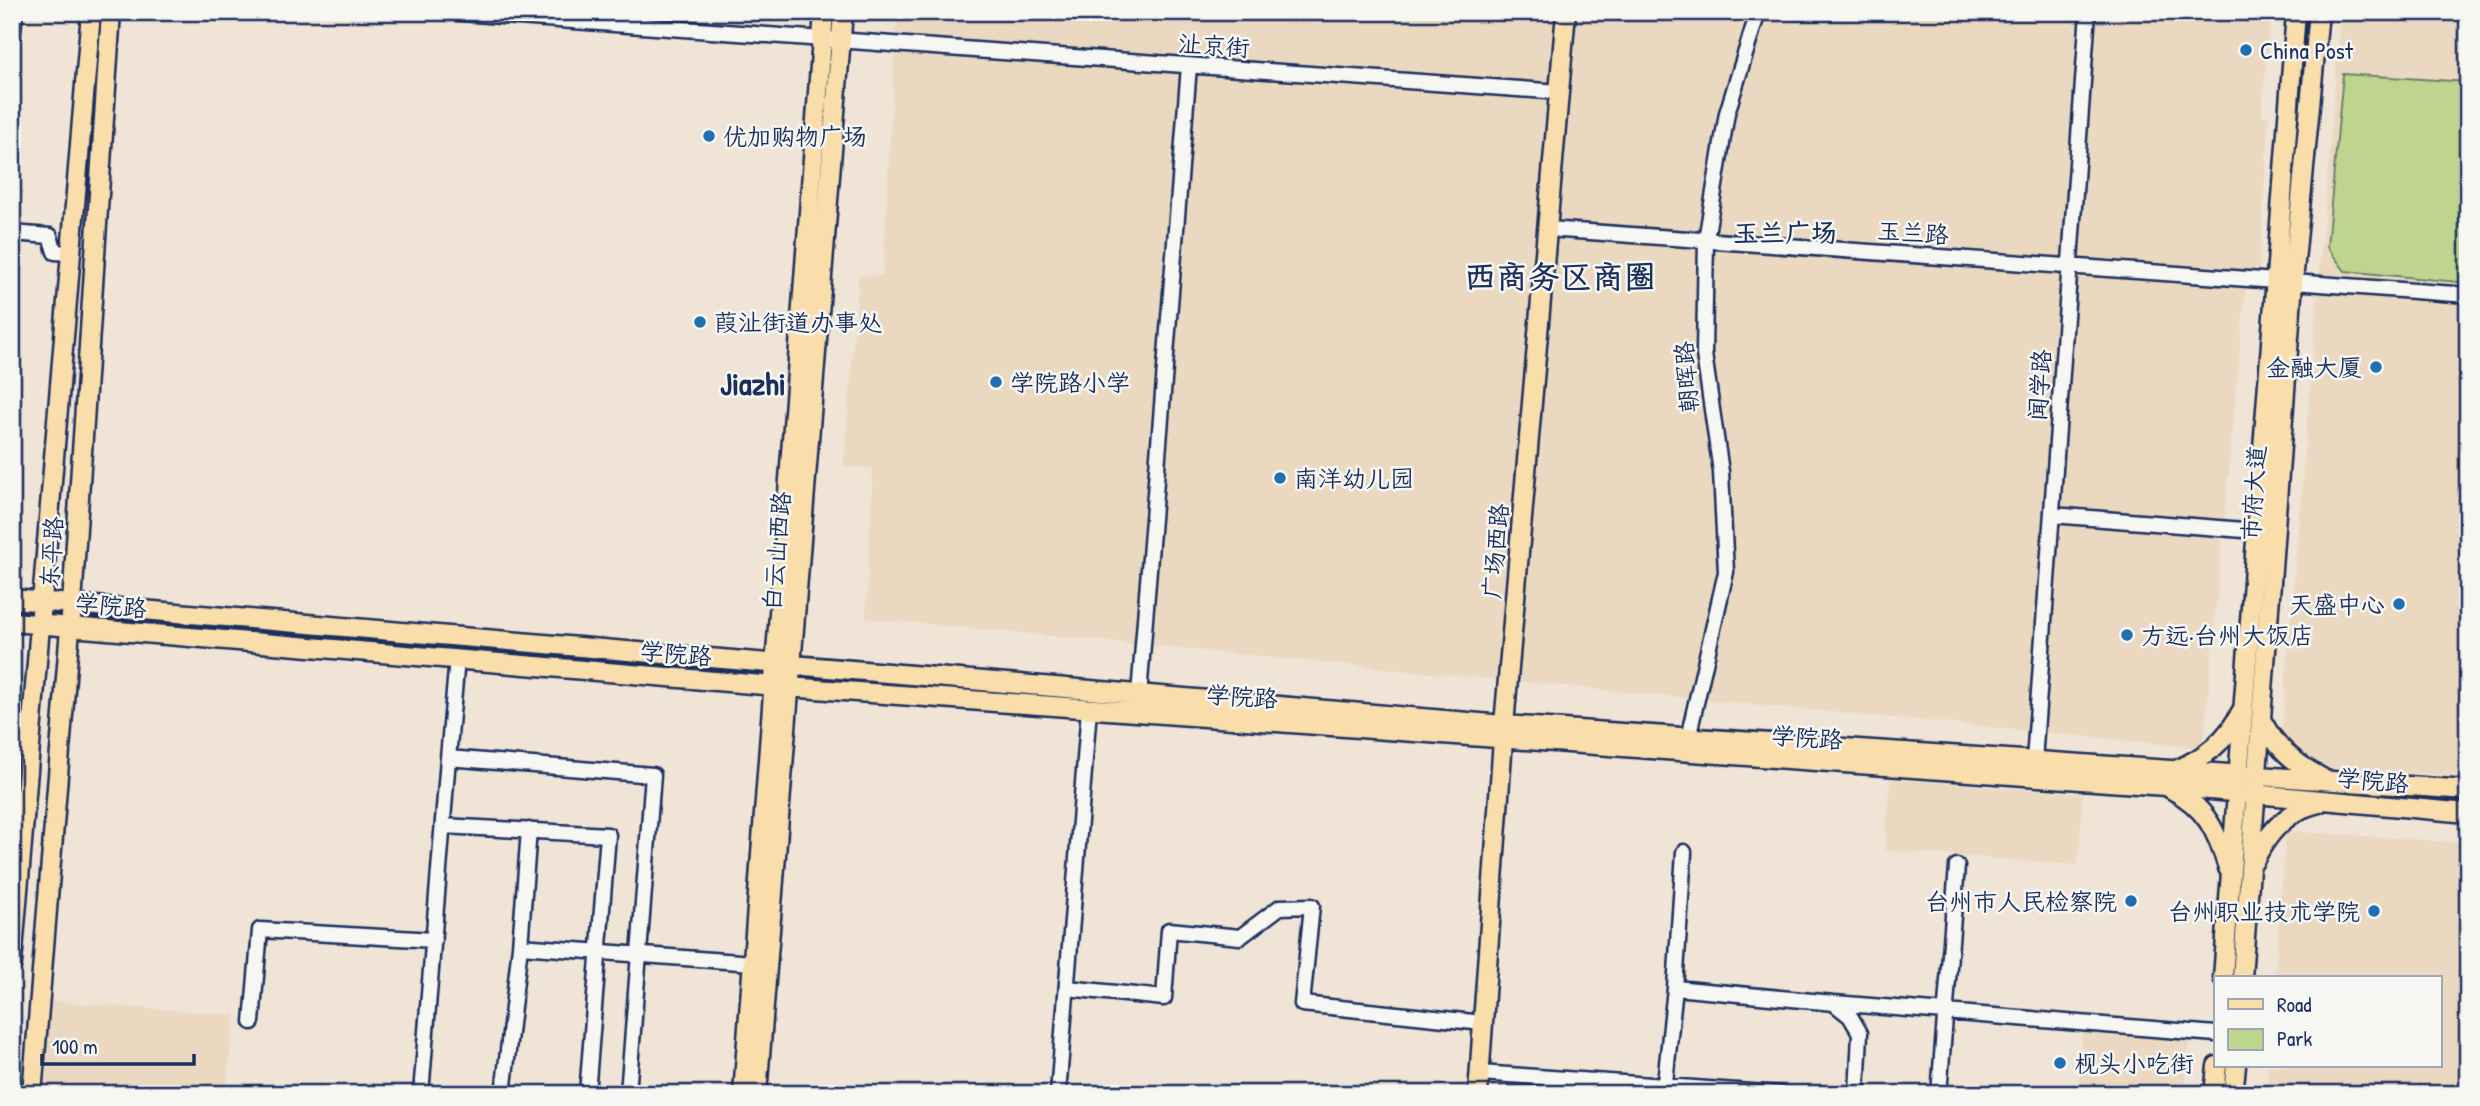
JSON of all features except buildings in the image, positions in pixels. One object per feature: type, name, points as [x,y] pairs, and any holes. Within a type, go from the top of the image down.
[{"type":"main road","name":"东平路","points":[[12,963],[91,12]]},
{"type":"main road","name":"东平路","points":[[32,1094],[72,604],[111,12]]},
{"type":"main road","name":"白云山西路","points":[[757,1094],[824,12]]},
{"type":"main road","name":"白云山西路","points":[[783,665],[843,12]]},
{"type":"main road","name":"广场西路","points":[[1478,1094],[1504,733],[1566,12]]},
{"type":"main road","name":"市府大道","points":[[2223,976],[2231,878],[2247,794],[2258,775],[2262,722],[2295,12]]},
{"type":"main road","name":"市府大道","points":[[2242,976],[2251,868],[2247,794],[2239,774],[2257,531],[2284,281],[2319,12]]},
{"type":"main road","name":"学院路","points":[[12,600],[1139,695],[1504,733],[1688,738],[2468,790]]},
{"type":"main road","name":"学院路","points":[[12,622],[782,687],[1088,709],[1504,733],[2468,813]]},
{"type":"main road","name":"白云山西路","points":[[743,1094],[753,963],[782,687]]},
{"type":"main road","points":[[2174,770],[2211,751],[2234,727],[2245,704]]},
{"type":"main road","points":[[2262,722],[2268,734],[2291,758],[2325,780]]},
{"type":"main road","points":[[2165,786],[2196,805],[2208,818],[2231,878]]},
{"type":"main road","points":[[2251,868],[2268,835],[2283,820],[2315,804],[2336,802]]},
{"type":"main road","points":[[2214,1094],[2217,1068]]},
{"type":"main road","points":[[2233,1094],[2235,1068]]},
{"type":"street","points":[[12,40],[15,12]]},
{"type":"street","name":"沚京街","points":[[447,12],[1560,92]]},
{"type":"street","name":"朝晖路","points":[[1688,738],[1726,572],[1721,472],[1704,355],[1706,240],[1727,113],[1758,12]]},
{"type":"street","name":"闻学路","points":[[2034,761],[2088,12]]},
{"type":"street","points":[[1139,695],[1189,66]]},
{"type":"street","name":"玉兰路","points":[[1548,229],[2468,295]]},
{"type":"street","points":[[12,233],[50,236],[55,252],[71,253]]},
{"type":"street","points":[[2052,515],[2257,531]]},
{"type":"street","points":[[421,1094],[457,659]]},
{"type":"street","points":[[1058,1094],[1088,709]]},
{"type":"street","points":[[448,758],[653,775],[628,1094]]},
{"type":"street","points":[[443,826],[608,835],[587,1094]]},
{"type":"street","points":[[503,1094],[520,946],[529,830]]},
{"type":"street","points":[[1664,1090],[1675,988],[1684,852]]},
{"type":"street","points":[[1938,1094],[1958,866]]},
{"type":"street","points":[[1067,988],[1164,998],[1168,930],[1240,937],[1280,907],[1312,906],[1302,1004],[1483,1023]]},
{"type":"street","points":[[252,1022],[260,930],[434,940]]},
{"type":"street","points":[[520,946],[753,963]]},
{"type":"street","points":[[1675,988],[2214,1034]]},
{"type":"street","points":[[1834,1003],[1850,1016],[1860,1033],[1857,1094]]},
{"type":"street","points":[[1480,1073],[1664,1090],[1780,1094]]},
{"type":"shaded area","points":[[897,12],[2271,12],[2261,116],[2269,117],[2259,271],[2247,271],[2203,748],[866,618],[873,468],[844,466],[859,275],[883,276]]},
{"type":"shaded area","points":[[2341,12],[2468,12],[2468,777],[2279,764]]},
{"type":"shaded area","points":[[12,662],[17,668],[12,783]]},
{"type":"shaded area","points":[[1890,779],[2083,794],[2078,865],[1885,850]]},
{"type":"shaded area","name":"台州职业技术学院","points":[[2286,831],[2468,843],[2468,1094],[2267,1094],[2269,1068],[2442,1068],[2442,976],[2275,976]]},
{"type":"shaded area","points":[[46,1001],[235,1015],[225,1094],[39,1094]]},
{"type":"shaded area","points":[[2083,1031],[2189,1041],[2184,1094],[2077,1094]]},
{"type":"green space","points":[[2343,74],[2468,82],[2468,283],[2345,271],[2327,247]]},
{"type":"place","name":"China Post","points":[[2246,50]]},
{"type":"place","name":"优加购物广场","points":[[709,136]]},
{"type":"place","name":"葭沚街道办事处","points":[[700,322]]},
{"type":"place","name":"金融大厦","points":[[2376,367]]},
{"type":"place","name":"学院路小学","points":[[996,382]]},
{"type":"place","name":"南洋幼儿园","points":[[1280,478]]},
{"type":"place","name":"天盛中心","points":[[2399,604]]},
{"type":"place","name":"方远·台州大饭店","points":[[2127,635]]},
{"type":"place","name":"台州市人民检察院","points":[[2131,901]]},
{"type":"place","name":"台州职业技术学院","points":[[2374,911]]},
{"type":"place","name":"枧头小吃街","points":[[2060,1063]]},
{"type":"district","name":"玉兰广场","points":[[1785,232]]},
{"type":"district","name":"西商务区商圈","points":[[1560,276]]},
{"type":"district","name":"Jiazhi","points":[[753,383]]}]
